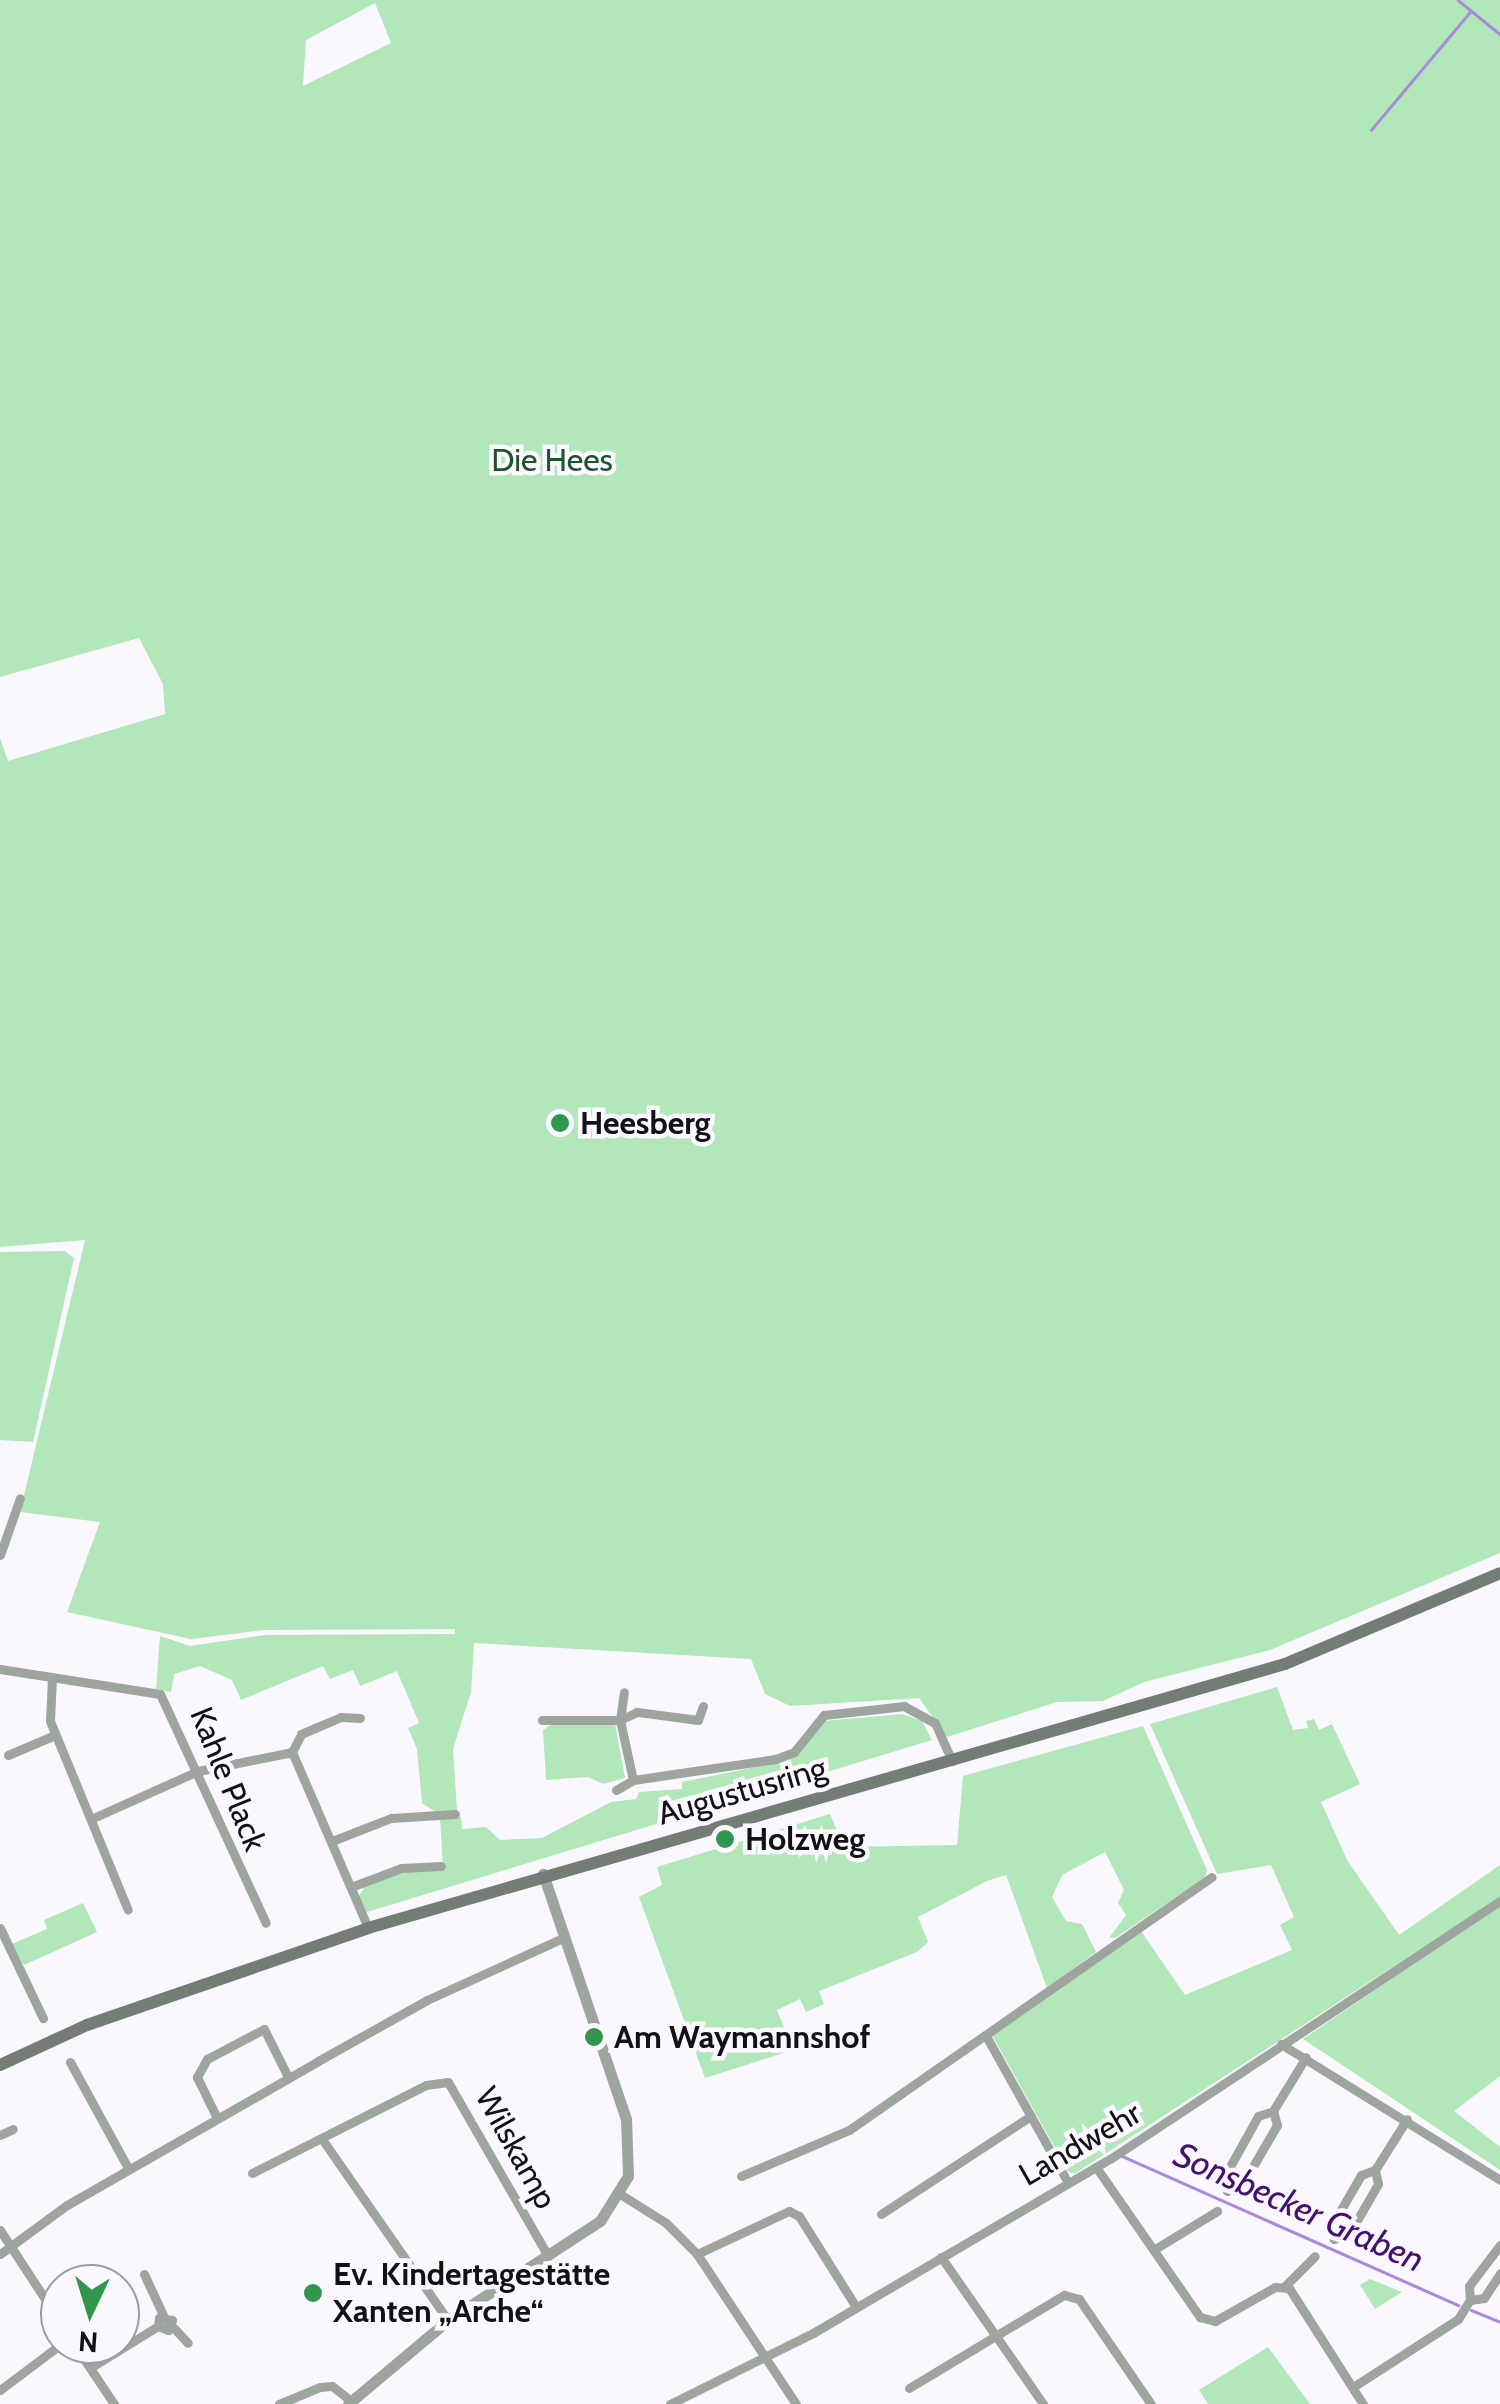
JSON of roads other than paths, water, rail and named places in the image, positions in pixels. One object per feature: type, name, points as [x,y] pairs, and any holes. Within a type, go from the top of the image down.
[{"type":"main road","name":"Augustusring","points":[[0,2065],[86,2026],[368,1928],[543,1874],[1285,1664],[1500,1573]]},
{"type":"street","points":[[0,1555],[20,1498]]},
{"type":"street","name":"Kahle Plack","points":[[0,1669],[160,1694],[198,1772],[252,1904],[266,1923]]},
{"type":"street","points":[[52,1677],[48,1708],[55,1736],[128,1910]]},
{"type":"street","points":[[624,1692],[620,1720],[632,1780]]},
{"type":"street","points":[[542,1720],[620,1720],[637,1712],[698,1720],[703,1706]]},
{"type":"street","points":[[616,1790],[632,1780],[775,1759],[794,1752],[824,1715],[904,1706],[935,1723],[952,1761]]},
{"type":"street","points":[[292,1752],[301,1734],[341,1717],[360,1718]]},
{"type":"street","points":[[8,1755],[55,1736]]},
{"type":"street","points":[[92,1819],[198,1772],[292,1752]]},
{"type":"street","points":[[292,1752],[368,1928]]},
{"type":"street","points":[[332,1841],[390,1818],[455,1814]]},
{"type":"street","points":[[351,1887],[401,1868],[441,1866]]},
{"type":"street","points":[[278,2404],[332,2386],[350,2402],[448,2320],[600,2221],[620,2194],[631,2166],[629,2131],[543,1874]]},
{"type":"street","points":[[740,2176],[849,2130],[1212,1877]]},
{"type":"street","name":"Landwehr","points":[[670,2404],[687,2400],[856,2307],[1066,2181],[1096,2167],[1500,1902]]},
{"type":"street","points":[[0,1928],[43,2018]]},
{"type":"street","points":[[0,2254],[128,2168],[288,2077],[427,2000],[565,1937]]},
{"type":"street","points":[[217,2118],[197,2077],[208,2058],[264,2029],[288,2077]]},
{"type":"street","points":[[986,2036],[1066,2181]]},
{"type":"street","points":[[1282,2044],[1408,2119],[1500,2180]]},
{"type":"street","points":[[1273,2111],[1277,2125],[1244,2182],[1227,2190],[1223,2179],[1258,2116],[1273,2111],[1306,2057]]},
{"type":"street","points":[[70,2062],[128,2168]]},
{"type":"street","name":"Wilskamp","points":[[252,2173],[426,2085],[448,2082],[548,2256]]},
{"type":"street","points":[[881,2214],[1031,2116]]},
{"type":"street","points":[[1375,2170],[1378,2184],[1369,2201],[1349,2234],[1334,2239],[1331,2227],[1361,2176],[1375,2170],[1408,2119]]},
{"type":"street","points":[[0,2135],[13,2129]]},
{"type":"street","points":[[322,2139],[448,2320]]},
{"type":"street","points":[[1096,2167],[1155,2249],[1154,2256],[1207,2320],[1285,2286],[1315,2256]]},
{"type":"street","points":[[620,2194],[666,2222],[697,2254],[796,2404]]},
{"type":"street","points":[[697,2254],[789,2211],[799,2216],[856,2307]]},
{"type":"street","points":[[1155,2249],[1218,2211]]},
{"type":"street","points":[[0,2230],[40,2292]]},
{"type":"street","points":[[1353,2387],[1458,2319],[1470,2300],[1468,2286],[1500,2245]]},
{"type":"street","points":[[941,2257],[1043,2404]]},
{"type":"street","points":[[1470,2300],[1484,2298],[1500,2273]]},
{"type":"street","points":[[144,2274],[163,2315],[188,2343]]},
{"type":"street","points":[[1285,2286],[1297,2296],[1363,2404]]},
{"type":"street","points":[[909,2388],[1064,2295],[1080,2300],[1152,2404]]},
{"type":"street","points":[[158,2326],[163,2315]]},
{"type":"street","points":[[90,2368],[158,2326],[172,2326]]},
{"type":"street","points":[[0,2390],[40,2360]]},
{"type":"street","points":[[87,2364],[114,2404]]},
{"type":"waterway","points":[[1458,0],[1500,34]]},
{"type":"waterway","points":[[1371,130],[1471,11]]},
{"type":"waterway","name":"Sonsbecker Graben","points":[[1122,2156],[1459,2305]]},
{"type":"waterway","name":"Sonsbecker Graben","points":[[1471,2310],[1500,2322]]},
{"type":"place","name":"Heesberg","points":[[560,1123]]},
{"type":"place","name":"Holzweg","points":[[725,1839]]},
{"type":"place","name":"Am Waymannshof","points":[[594,2037]]},
{"type":"place","name":"Ev. Kindertagestätte Xanten „Arche“","points":[[313,2293]]},
{"type":"park label","name":"Die Hees","points":[[552,460]]}]
